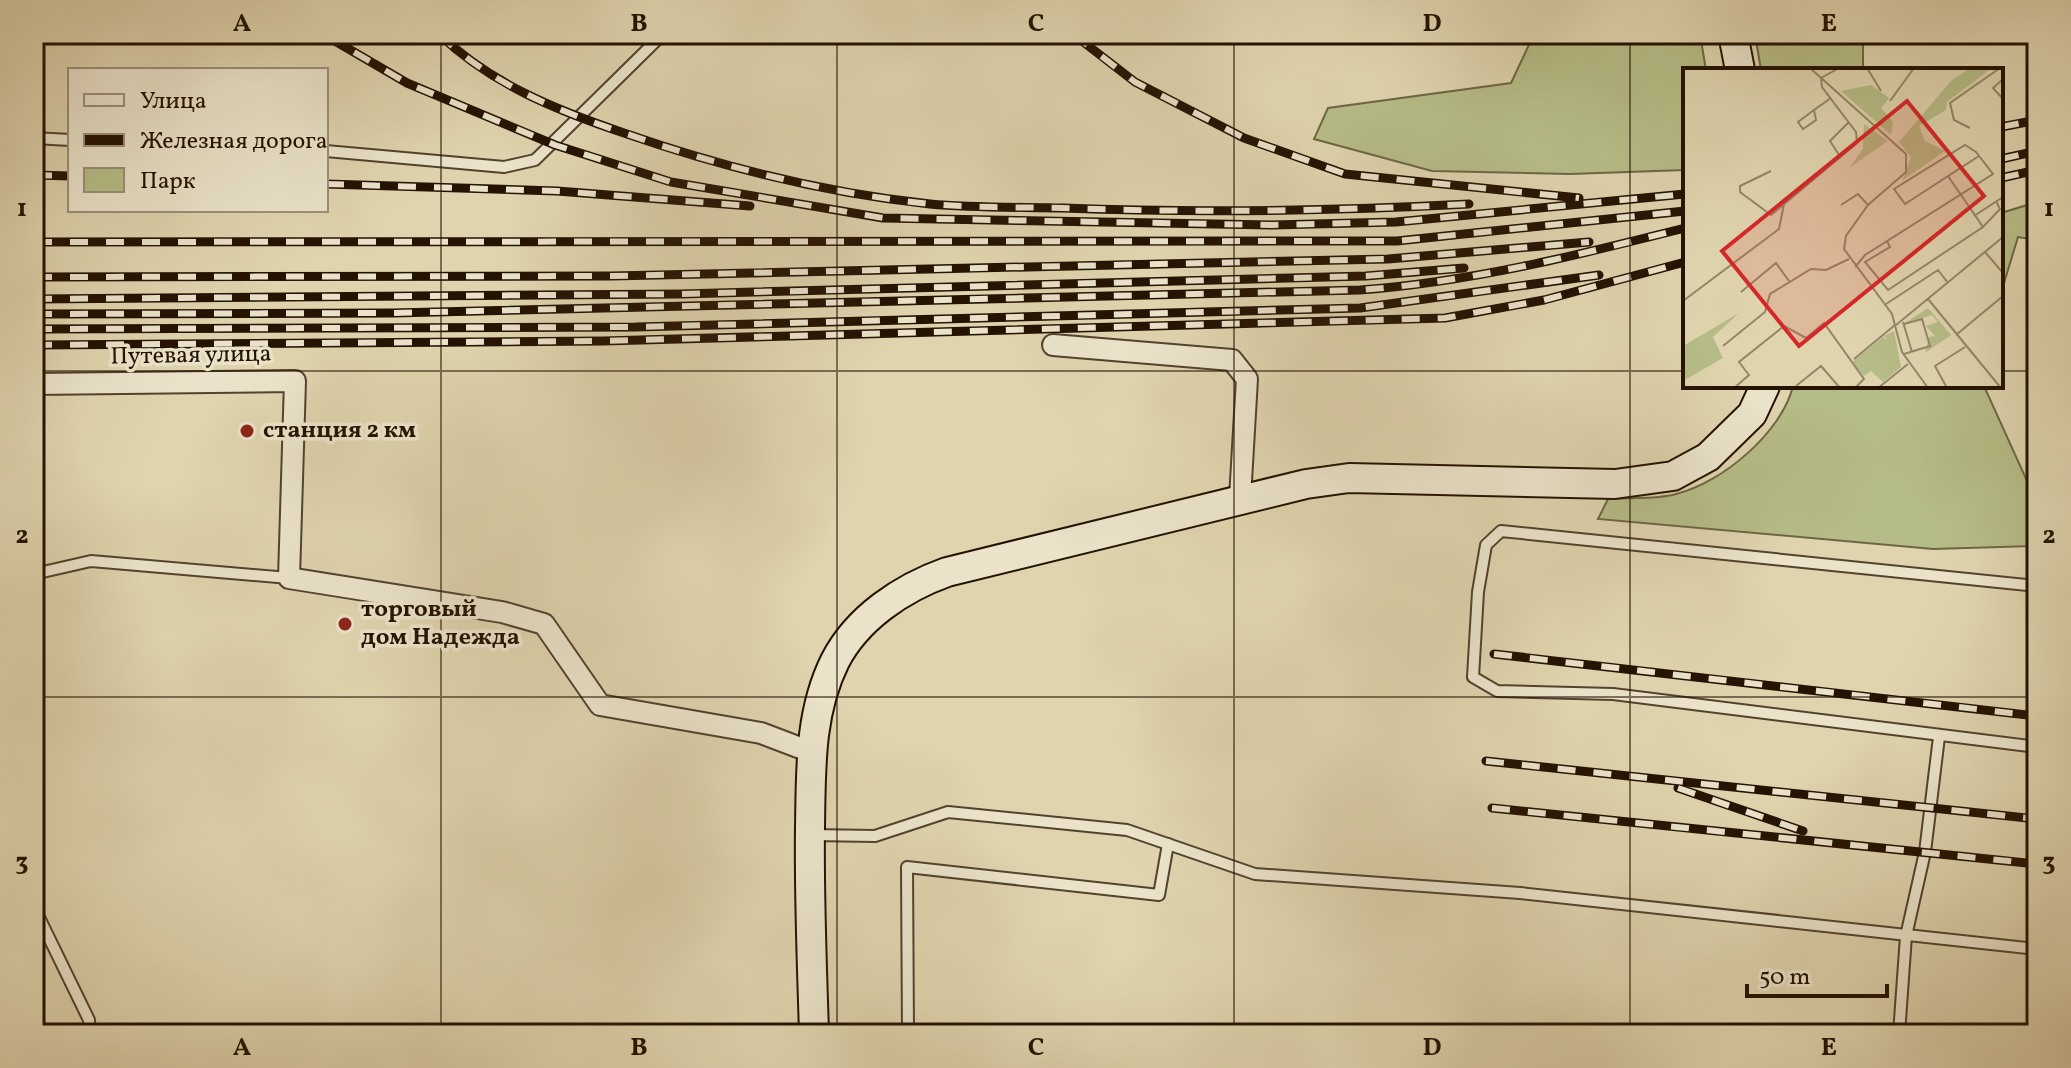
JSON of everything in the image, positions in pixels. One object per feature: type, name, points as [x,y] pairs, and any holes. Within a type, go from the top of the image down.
[{"type":"main road","points":[[1733,34],[1740,68]]},
{"type":"main road","points":[[814,1034],[811,752],[819,704],[835,661],[872,614],[912,587],[947,572],[1240,498],[1349,478],[1615,484],[1673,476],[1708,457],[1752,414],[1764,388]]},
{"type":"street","points":[[1053,345],[1232,360],[1247,379],[1240,498]]},
{"type":"street","name":"Путевая улица","points":[[34,384],[295,381],[289,578]]},
{"type":"street","points":[[289,578],[502,612],[544,624],[600,705],[761,733],[811,752]]},
{"type":"lane","points":[[328,151],[504,167],[535,160],[663,34]]},
{"type":"lane","points":[[34,138],[68,140]]},
{"type":"lane","points":[[2037,586],[1501,531],[1486,545],[1478,592],[1473,677],[1497,691],[1613,694],[2037,747]]},
{"type":"lane","points":[[34,574],[91,561],[289,578]]},
{"type":"lane","points":[[1899,1034],[1906,936],[1925,852],[1939,737]]},
{"type":"lane","points":[[810,835],[875,836],[948,812],[1127,830],[1255,874],[1520,893],[2037,949]]},
{"type":"lane","points":[[908,1034],[907,867],[1159,895],[1168,844]]},
{"type":"lane","points":[[34,907],[89,1020],[90,1034]]},
{"type":"green space","points":[[1534,34],[1700,34],[1706,68],[1683,68],[1683,170],[1570,174],[1432,171],[1314,139],[1328,108],[1511,83]]},
{"type":"green space","points":[[1755,34],[1863,34],[1863,68],[1761,68]]},
{"type":"green space","points":[[2037,202],[2037,240],[2018,237],[2003,286],[2003,212]]},
{"type":"green space","points":[[1792,388],[1985,388],[2037,503],[2037,546],[1933,549],[1598,519],[1608,499],[1668,496],[1712,479],[1748,453],[1777,421]]},
{"type":"railway","points":[[323,34],[407,83],[555,145],[671,182],[883,218],[1272,225],[1396,222],[1683,194]]},
{"type":"railway","points":[[439,34],[459,52],[502,81],[574,115],[699,157],[852,193],[980,207],[1317,210],[1469,204]]},
{"type":"railway","points":[[1073,34],[1135,82],[1244,138],[1345,174],[1579,198]]},
{"type":"railway","points":[[2003,127],[2037,120]]},
{"type":"railway","points":[[2003,159],[2037,151]]},
{"type":"railway","points":[[2003,178],[2037,170]]},
{"type":"railway","points":[[34,175],[68,176]]},
{"type":"railway","points":[[328,184],[557,191],[750,206]]},
{"type":"railway","points":[[34,242],[1397,241],[1683,211]]},
{"type":"railway","points":[[34,314],[393,313],[1360,290],[1483,274],[1683,228]]},
{"type":"railway","points":[[34,277],[611,276],[1388,259],[1589,242]]},
{"type":"railway","points":[[34,345],[604,341],[1445,318],[1544,300],[1683,263]]},
{"type":"railway","points":[[34,299],[681,294],[1366,276],[1464,268]]},
{"type":"railway","points":[[34,329],[636,327],[1360,308],[1599,275]]},
{"type":"railway","points":[[1494,654],[2037,716]]},
{"type":"railway","points":[[1486,761],[2037,819]]},
{"type":"railway","points":[[1678,788],[1803,831]]},
{"type":"railway","points":[[1492,808],[2037,864]]},
{"type":"place","name":"станция 2 км","points":[[247,431]]},
{"type":"place","name":"торговый дом Надежда","points":[[345,624]]}]
